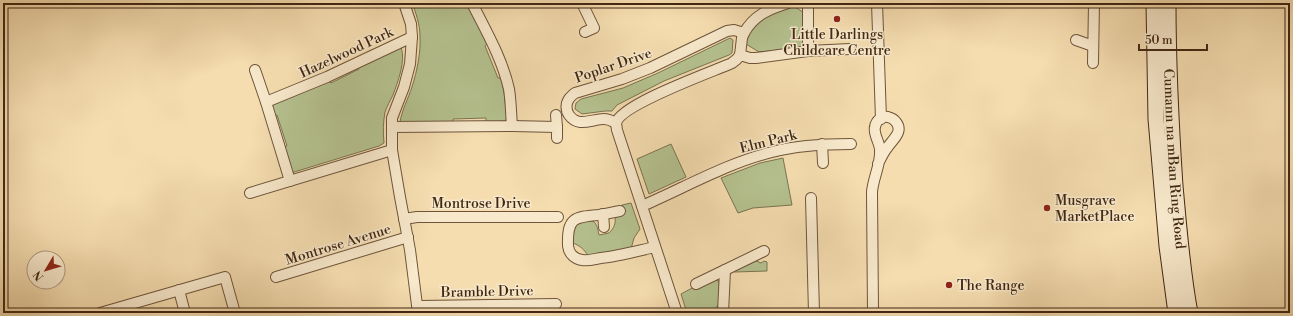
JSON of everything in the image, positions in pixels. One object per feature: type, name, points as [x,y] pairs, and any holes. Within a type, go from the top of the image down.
[{"type":"main road","name":"Cumann na mBan Ring Road","points":[[1154,3],[1156,119],[1167,246],[1176,313]]},
{"type":"main road","name":"Cumann na mBan Ring Road","points":[[1168,3],[1171,127],[1178,224],[1190,313]]},
{"type":"street","points":[[404,3],[411,24],[412,37]]},
{"type":"street","points":[[472,3],[506,76],[512,126]]},
{"type":"street","points":[[582,3],[594,28]]},
{"type":"street","points":[[677,313],[616,123],[619,116],[668,89],[732,63],[740,54],[742,38],[752,21],[758,16],[788,3]]},
{"type":"street","points":[[808,3],[808,51]]},
{"type":"street","points":[[877,3],[881,119]]},
{"type":"street","points":[[1093,63],[1094,3]]},
{"type":"street","name":"Poplar Drive","points":[[616,123],[607,119],[585,122],[577,121],[568,113],[568,101],[576,93],[622,79],[650,68],[724,32],[732,30],[744,33]]},
{"type":"street","name":"Hazelwood Park","points":[[266,102],[321,80],[412,37],[410,64],[404,87],[392,118],[392,150],[415,278],[418,309]]},
{"type":"street","points":[[1076,40],[1093,46]]},
{"type":"street","points":[[740,54],[750,58],[756,58],[808,51],[850,49]]},
{"type":"street","points":[[255,70],[290,181]]},
{"type":"street","points":[[556,115],[557,138]]},
{"type":"street","points":[[873,313],[872,192],[880,152],[874,130],[875,125],[881,119],[890,118],[897,123],[899,128],[898,133],[886,149],[878,164]]},
{"type":"street","points":[[392,127],[556,126]]},
{"type":"street","points":[[876,135],[879,139],[884,141],[894,139]]},
{"type":"street","points":[[822,144],[823,163]]},
{"type":"street","name":"Elm Park","points":[[642,206],[726,167],[758,155],[789,148],[822,144],[851,144]]},
{"type":"street","points":[[250,193],[392,150]]},
{"type":"street","points":[[811,198],[814,313]]},
{"type":"street","points":[[620,211],[575,219],[569,230],[569,249],[571,254],[576,258],[585,260],[610,257],[655,247]]},
{"type":"street","points":[[603,214],[604,227]]},
{"type":"street","name":"Montrose Drive","points":[[404,219],[558,217]]},
{"type":"street","name":"Montrose Avenue","points":[[276,277],[408,237]]},
{"type":"street","points":[[696,284],[764,251]]},
{"type":"street","points":[[723,313],[725,270]]},
{"type":"street","points":[[100,313],[224,277],[235,313]]},
{"type":"street","points":[[179,290],[185,313]]},
{"type":"street","name":"Bramble Drive","points":[[418,309],[556,304]]},
{"type":"green space","points":[[412,3],[467,3],[487,44],[485,46],[498,78],[501,78],[507,118],[505,121],[486,122],[486,118],[453,119],[453,122],[400,122],[414,81],[419,55],[419,28]]},
{"type":"green space","points":[[794,6],[804,13],[804,45],[800,48],[759,52],[746,44],[751,30],[760,19],[772,13]]},
{"type":"green space","points":[[730,38],[733,40],[732,53],[729,55],[664,81],[617,105],[612,111],[582,114],[575,109],[576,103],[581,99],[623,88],[658,73]]},
{"type":"green space","points":[[401,47],[403,58],[401,71],[393,95],[385,112],[383,128],[384,143],[379,146],[291,173],[284,147],[287,146],[277,115],[274,116],[271,108],[273,105],[329,81],[331,83],[359,69],[358,66]]},
{"type":"green space","points":[[671,144],[686,177],[649,194],[637,159]]},
{"type":"green space","points":[[783,158],[792,205],[753,208],[738,213],[721,178],[760,163]]},
{"type":"green space","points":[[631,203],[640,229],[634,238],[631,249],[588,256],[582,248],[573,243],[574,227],[578,222],[593,221],[597,226],[599,235],[609,233],[614,226],[615,216],[624,214],[622,205]]},
{"type":"green space","points":[[754,260],[761,263],[764,261],[767,262],[767,271],[732,271]]},
{"type":"green space","points":[[714,280],[719,281],[720,306],[717,306],[717,310],[687,313],[681,294],[694,287],[697,289]]},
{"type":"place","name":"Little Darlings Childcare Centre","points":[[837,19]]},
{"type":"place","name":"Musgrave MarketPlace","points":[[1047,208]]},
{"type":"place","name":"The Range","points":[[949,285]]}]
